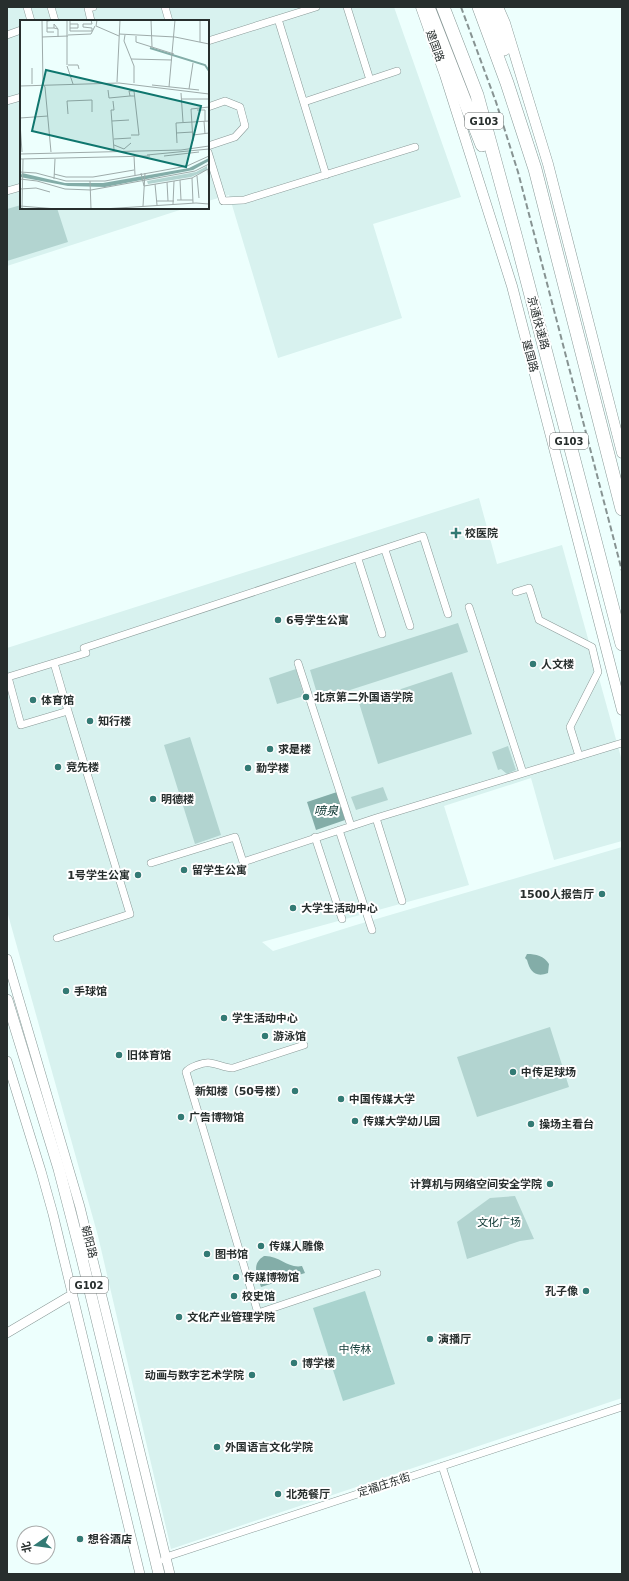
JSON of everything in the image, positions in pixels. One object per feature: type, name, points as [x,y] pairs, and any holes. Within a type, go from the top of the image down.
[{"type":"highway","points":[[428,7],[471,114],[516,238]]},
{"type":"highway","name":"京通快速路","points":[[442,7],[477,95],[622,644]]},
{"type":"highway","name":"G103","points":[[480,7],[535,169],[622,509]]},
{"type":"highway","points":[[490,7],[516,89],[535,169]]},
{"type":"highway","name":"朝阳路","points":[[7,1000],[60,1176],[155,1573]]},
{"type":"highway","name":"朝阳路","points":[[7,1023],[52,1171],[74,1252],[155,1573]]},
{"type":"main road","name":"建国路","points":[[421,7],[445,75],[512,286],[622,710]]},
{"type":"main road","points":[[498,7],[505,23],[548,164],[622,453]]},
{"type":"street","points":[[27,7],[31,20]]},
{"type":"street","points":[[51,7],[55,20]]},
{"type":"street","points":[[165,7],[169,20]]},
{"type":"street","points":[[209,41],[278,19],[303,9],[316,7]]},
{"type":"street","points":[[347,7],[370,80]]},
{"type":"street","points":[[89,8],[91,20]]},
{"type":"street","points":[[278,19],[326,174]]},
{"type":"street","points":[[7,36],[20,30]]},
{"type":"street","points":[[304,102],[397,71]]},
{"type":"street","points":[[7,100],[20,97]]},
{"type":"street","points":[[209,107],[225,101],[240,108],[245,126],[235,137],[209,146]]},
{"type":"street","points":[[209,155],[223,201],[244,200],[415,147]]},
{"type":"street","points":[[7,191],[20,187]]},
{"type":"street","points":[[68,711],[21,725],[8,677],[86,653],[84,648],[358,559],[423,536],[448,614]]},
{"type":"street","points":[[385,550],[410,626]]},
{"type":"street","points":[[358,559],[382,634]]},
{"type":"street","points":[[516,592],[529,588],[539,620],[592,648],[598,672],[570,727],[579,756]]},
{"type":"street","points":[[469,607],[523,773]]},
{"type":"street","points":[[54,663],[130,914],[57,938]]},
{"type":"street","points":[[298,663],[351,826]]},
{"type":"street","points":[[151,862],[235,837],[243,862],[315,837],[622,743]]},
{"type":"street","points":[[376,818],[402,901]]},
{"type":"street","points":[[339,830],[372,930]]},
{"type":"street","points":[[315,837],[342,919]]},
{"type":"street","name":"朝阳路","points":[[7,959],[80,1207],[170,1574]]},
{"type":"street","points":[[304,1045],[233,1068],[225,1068],[208,1063],[190,1068],[186,1072],[258,1313],[377,1273]]},
{"type":"street","points":[[7,1061],[41,1170],[73,1294],[140,1574]]},
{"type":"street","points":[[7,1333],[73,1294]]},
{"type":"street","name":"定福庄东街","points":[[166,1557],[622,1407]]},
{"type":"street","points":[[442,1466],[476,1574]]},
{"type":"street","points":[[155,1573],[166,1557]]},
{"type":"shaded area","points":[[7,7],[394,7],[461,197],[373,224],[402,318],[278,358],[229,195],[209,201],[209,20],[20,20],[20,209],[183,209],[7,266]]},
{"type":"shaded area","name":"中国传媒大学","points":[[479,498],[497,564],[562,545],[622,761],[622,841],[554,860],[531,778],[444,806],[469,885],[262,942],[273,951],[356,925],[622,847],[622,1398],[171,1549],[98,1236],[7,911],[7,648]]},
{"type":"green space","points":[[20,205],[20,209],[57,209],[68,242],[7,261],[7,209]]},
{"type":"green space","points":[[458,623],[468,652],[319,700],[310,670]]},
{"type":"green space","points":[[296,669],[304,696],[277,704],[269,678]]},
{"type":"green space","points":[[452,672],[472,734],[378,764],[359,703]]},
{"type":"green space","points":[[190,737],[221,835],[195,844],[164,745]]},
{"type":"green space","points":[[508,746],[516,770],[507,774],[501,769],[498,770],[492,752]]},
{"type":"green space","points":[[383,787],[388,800],[356,810],[351,797]]},
{"type":"green space","name":"中传足球场","points":[[550,1027],[569,1087],[477,1117],[457,1057]]},
{"type":"green space","name":"文化广场","points":[[515,1196],[534,1239],[520,1241],[467,1259],[457,1222],[490,1198]]},
{"type":"green space","name":"中传林","points":[[365,1291],[395,1384],[343,1401],[313,1308]]},
{"type":"water","name":"喷泉","points":[[337,792],[345,820],[316,830],[307,802]]},
{"type":"water","points":[[527,954],[537,955],[545,959],[549,964],[548,973],[540,975],[536,974],[525,958]]},
{"type":"water","points":[[264,1256],[269,1256],[292,1266],[302,1266],[305,1273],[261,1287],[256,1266],[260,1259]]},
{"type":"railway","points":[[461,7],[496,102],[518,172],[622,571]]},
{"type":"place","name":"校医院","points":[[456,533]]},
{"type":"place","name":"6号学生公寓","points":[[278,620]]},
{"type":"place","name":"人文楼","points":[[533,664]]},
{"type":"place","name":"北京第二外国语学院","points":[[306,697]]},
{"type":"place","name":"体育馆","points":[[33,700]]},
{"type":"place","name":"知行楼","points":[[90,721]]},
{"type":"place","name":"求是楼","points":[[270,749]]},
{"type":"place","name":"竞先楼","points":[[58,767]]},
{"type":"place","name":"勤学楼","points":[[248,768]]},
{"type":"place","name":"明德楼","points":[[153,799]]},
{"type":"place","name":"留学生公寓","points":[[184,870]]},
{"type":"place","name":"1号学生公寓","points":[[138,875]]},
{"type":"place","name":"1500人报告厅","points":[[602,894]]},
{"type":"place","name":"大学生活动中心","points":[[293,908]]},
{"type":"place","name":"手球馆","points":[[66,991]]},
{"type":"place","name":"学生活动中心","points":[[224,1018]]},
{"type":"place","name":"游泳馆","points":[[265,1036]]},
{"type":"place","name":"旧体育馆","points":[[119,1055]]},
{"type":"place","name":"中传足球场","points":[[513,1072]]},
{"type":"place","name":"新知楼（50号楼）","points":[[295,1091]]},
{"type":"place","name":"中国传媒大学","points":[[341,1099]]},
{"type":"place","name":"广告博物馆","points":[[181,1117]]},
{"type":"place","name":"传媒大学幼儿园","points":[[355,1121]]},
{"type":"place","name":"操场主看台","points":[[531,1124]]},
{"type":"place","name":"计算机与网络空间安全学院","points":[[550,1184]]},
{"type":"place","name":"传媒人雕像","points":[[261,1246]]},
{"type":"place","name":"图书馆","points":[[207,1254]]},
{"type":"place","name":"传媒博物馆","points":[[236,1277]]},
{"type":"place","name":"孔子像","points":[[586,1291]]},
{"type":"place","name":"校史馆","points":[[234,1296]]},
{"type":"place","name":"文化产业管理学院","points":[[179,1317]]},
{"type":"place","name":"演播厅","points":[[430,1339]]},
{"type":"place","name":"博学楼","points":[[294,1363]]},
{"type":"place","name":"动画与数字艺术学院","points":[[252,1375]]},
{"type":"place","name":"外国语言文化学院","points":[[217,1447]]},
{"type":"place","name":"北苑餐厅","points":[[278,1494]]},
{"type":"place","name":"想谷酒店","points":[[80,1539]]}]
